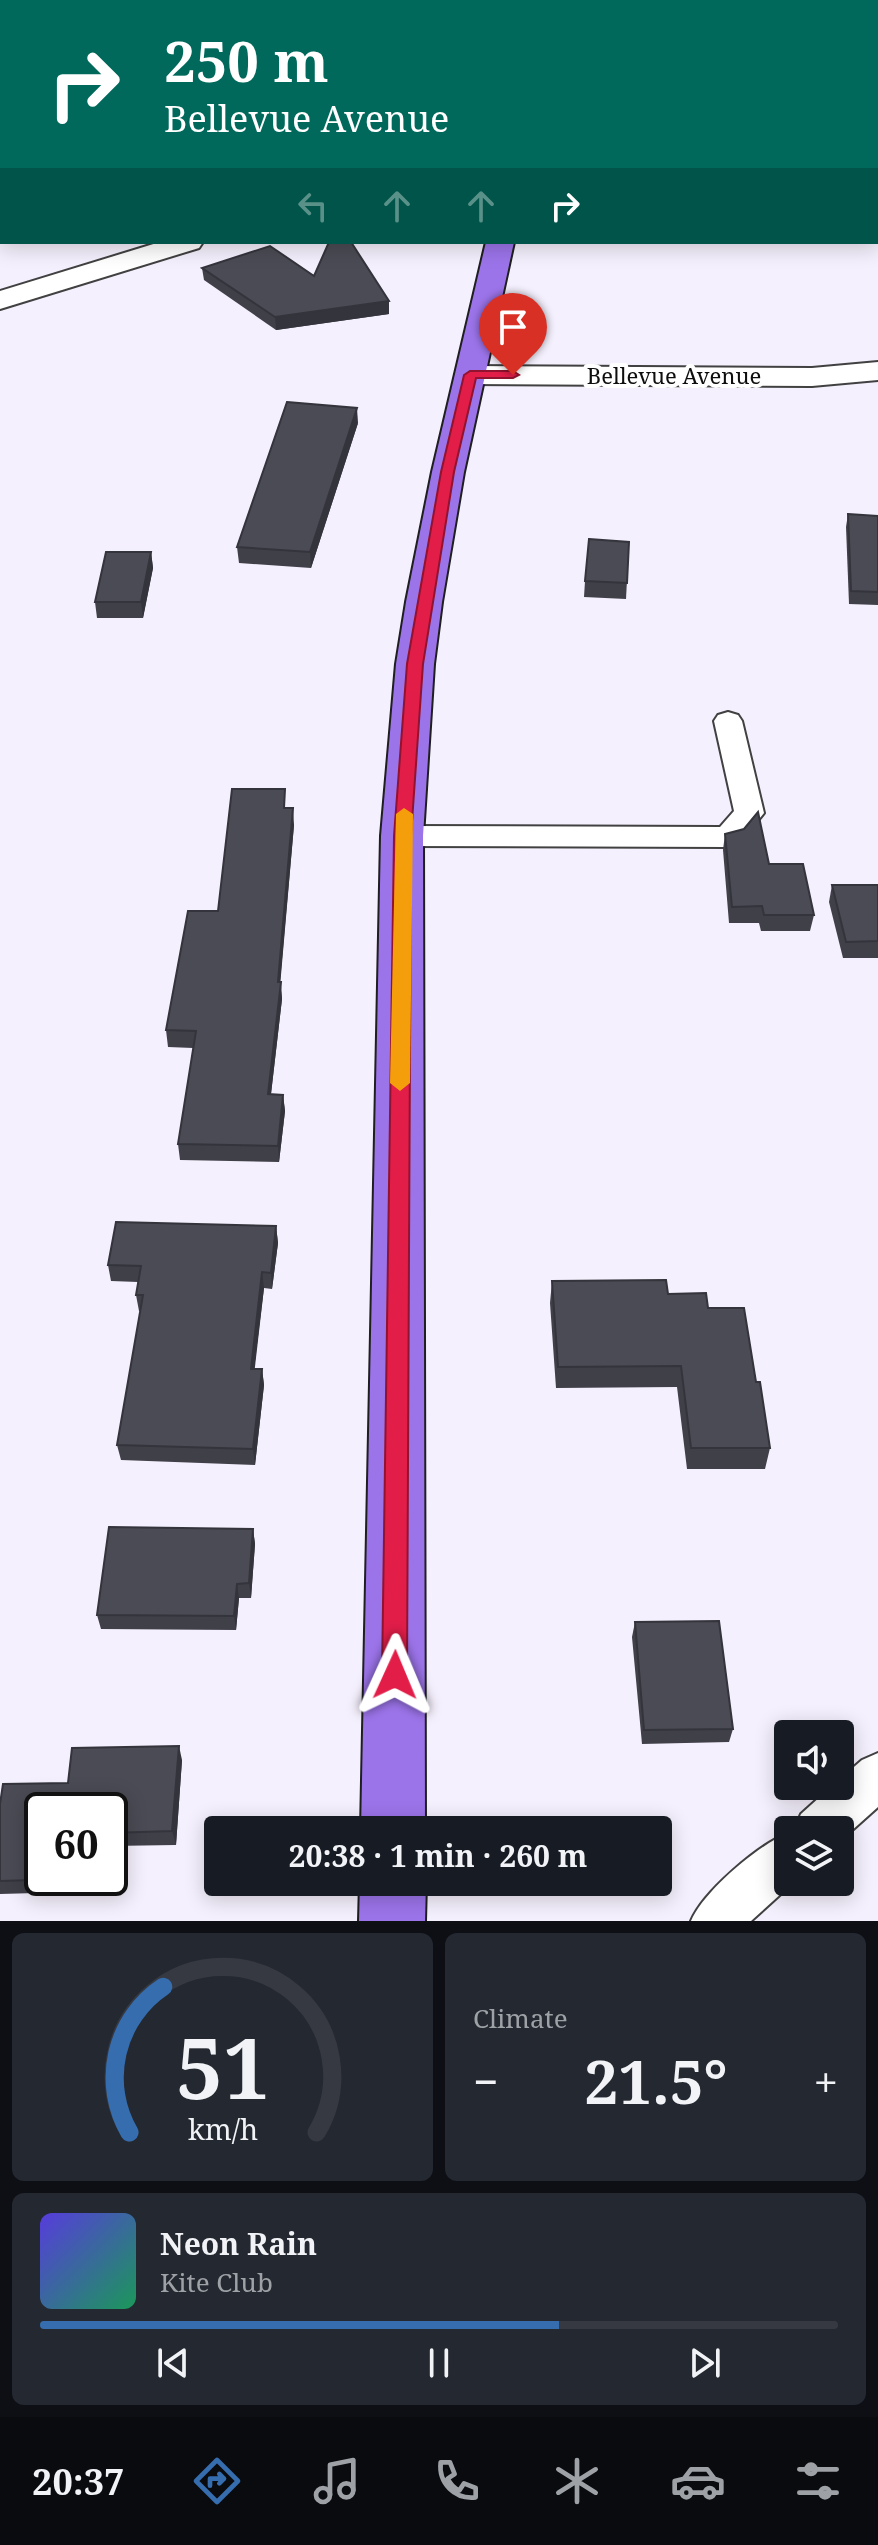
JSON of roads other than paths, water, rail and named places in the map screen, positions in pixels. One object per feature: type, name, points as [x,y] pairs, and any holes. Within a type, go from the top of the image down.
[{"type":"main road","points":[[393,1816],[402,836],[415,664],[424,602],[448,472],[500,244]]},
{"type":"main road","points":[[392,1921],[393,1896]]},
{"type":"street","points":[[0,300],[182,244]]},
{"type":"street","name":"Bellevue Avenue","points":[[470,375],[812,377],[878,371]]},
{"type":"lane","points":[[402,836],[728,837],[749,813],[728,721]]},
{"type":"lane","points":[[833,1816],[878,1776]]},
{"type":"lane","points":[[715,1921],[774,1868]]}]
